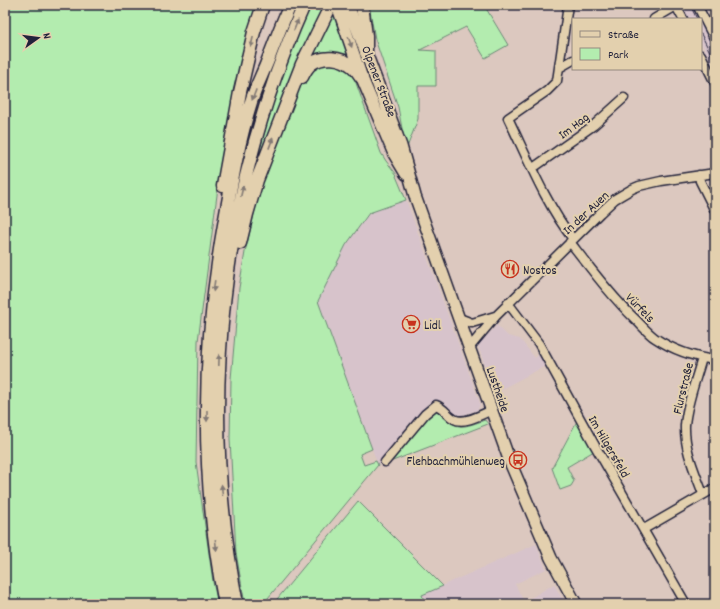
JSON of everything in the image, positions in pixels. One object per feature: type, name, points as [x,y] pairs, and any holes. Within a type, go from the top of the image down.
[{"type":"highway","points":[[219,247],[221,201],[224,176],[240,92],[254,32],[263,5]]},
{"type":"highway","points":[[225,604],[213,525],[206,432],[208,342],[211,306],[219,247],[241,140],[252,101],[290,5]]},
{"type":"highway","points":[[237,604],[225,530],[218,434],[220,352],[224,298],[234,231],[252,150],[267,101],[295,25],[304,5]]},
{"type":"highway","points":[[224,298],[253,192],[302,64],[331,5]]},
{"type":"highway","points":[[362,5],[366,36],[366,53]]},
{"type":"highway","points":[[288,98],[310,65],[318,60],[327,58],[337,59],[352,66],[362,78]]},
{"type":"main road","name":"Olpener Straße","points":[[337,5],[362,78],[394,154],[402,161]]},
{"type":"main road","name":"Olpener Straße","points":[[348,5],[376,77],[402,161]]},
{"type":"main road","name":"Lustheide","points":[[402,161],[510,462],[553,561],[576,604]]},
{"type":"street","points":[[559,68],[568,5]]},
{"type":"street","points":[[697,5],[715,40]]},
{"type":"street","points":[[656,18],[676,6],[682,18]]},
{"type":"street","points":[[702,57],[715,83]]},
{"type":"street","points":[[559,68],[572,61]]},
{"type":"street","name":"Vürfels","points":[[559,68],[557,81],[554,85],[508,118],[560,222],[571,240],[614,296],[654,338],[668,346],[702,358],[715,360]]},
{"type":"street","name":"Im Hag","points":[[532,168],[594,125],[624,98]]},
{"type":"street","name":"In der Auen","points":[[470,347],[496,316],[571,240],[615,199],[632,189],[650,183],[715,173]]},
{"type":"street","points":[[699,175],[700,181],[715,211]]},
{"type":"street","name":"Im Hilgersfeld","points":[[508,304],[539,344],[594,444],[686,604]]},
{"type":"street","name":"In der Auen","points":[[459,318],[472,323],[496,316]]},
{"type":"street","name":"Flurstraße","points":[[702,358],[688,406],[685,426],[686,440],[691,461],[703,494]]},
{"type":"street","points":[[385,462],[425,414],[436,405],[442,407],[455,420],[463,421],[492,410]]},
{"type":"street","points":[[644,529],[715,488]]},
{"type":"shaded area","points":[[682,5],[695,5],[702,18],[688,18]]},
{"type":"shaded area","points":[[702,19],[715,44],[715,70],[702,44]]},
{"type":"shaded area","points":[[406,200],[480,403],[478,410],[460,416],[454,413],[442,401],[435,400],[429,403],[378,465],[318,301],[346,245],[369,213]]},
{"type":"shaded area","points":[[497,325],[508,336],[520,339],[535,358],[540,354],[545,366],[494,393],[478,345]]},
{"type":"shaded area","points":[[536,544],[546,569],[515,584],[524,602],[554,584],[565,604],[425,604],[421,595]]},
{"type":"green space","points":[[5,5],[261,5],[253,40],[224,141],[198,341],[196,462],[213,582],[218,604],[5,604]]},
{"type":"green space","points":[[311,5],[327,5],[253,177],[264,133],[284,68]]},
{"type":"green space","points":[[341,5],[382,103],[384,124]]},
{"type":"green space","points":[[369,5],[484,5],[508,45],[485,58],[466,27],[420,50],[436,51],[436,86],[418,86],[418,119],[406,150],[398,107],[375,39]]},
{"type":"green space","points":[[333,7],[353,63],[309,62]]},
{"type":"green space","points":[[330,61],[351,69],[381,153],[397,175],[396,176],[406,200],[369,213],[346,245],[318,301],[372,449],[360,454],[364,465],[376,461],[378,465],[263,604],[245,604],[236,553],[230,439],[231,379],[239,288],[245,252],[259,193],[299,84],[308,71]]},
{"type":"green space","points":[[437,410],[457,426],[471,425],[485,420],[488,424],[390,462],[428,416]]},
{"type":"green space","points":[[577,421],[594,451],[567,467],[574,481],[571,486],[560,490],[552,468]]},
{"type":"green space","points":[[358,501],[443,586],[422,595],[425,604],[273,604]]},
{"type":"tram line","points":[[690,5],[696,18]]},
{"type":"tram line","points":[[702,36],[715,62]]},
{"type":"place","name":"Nostos","points":[[510,269]]},
{"type":"place","name":"Lidl","points":[[411,324]]},
{"type":"place","name":"Flehbachmühlenweg","points":[[518,460]]}]
